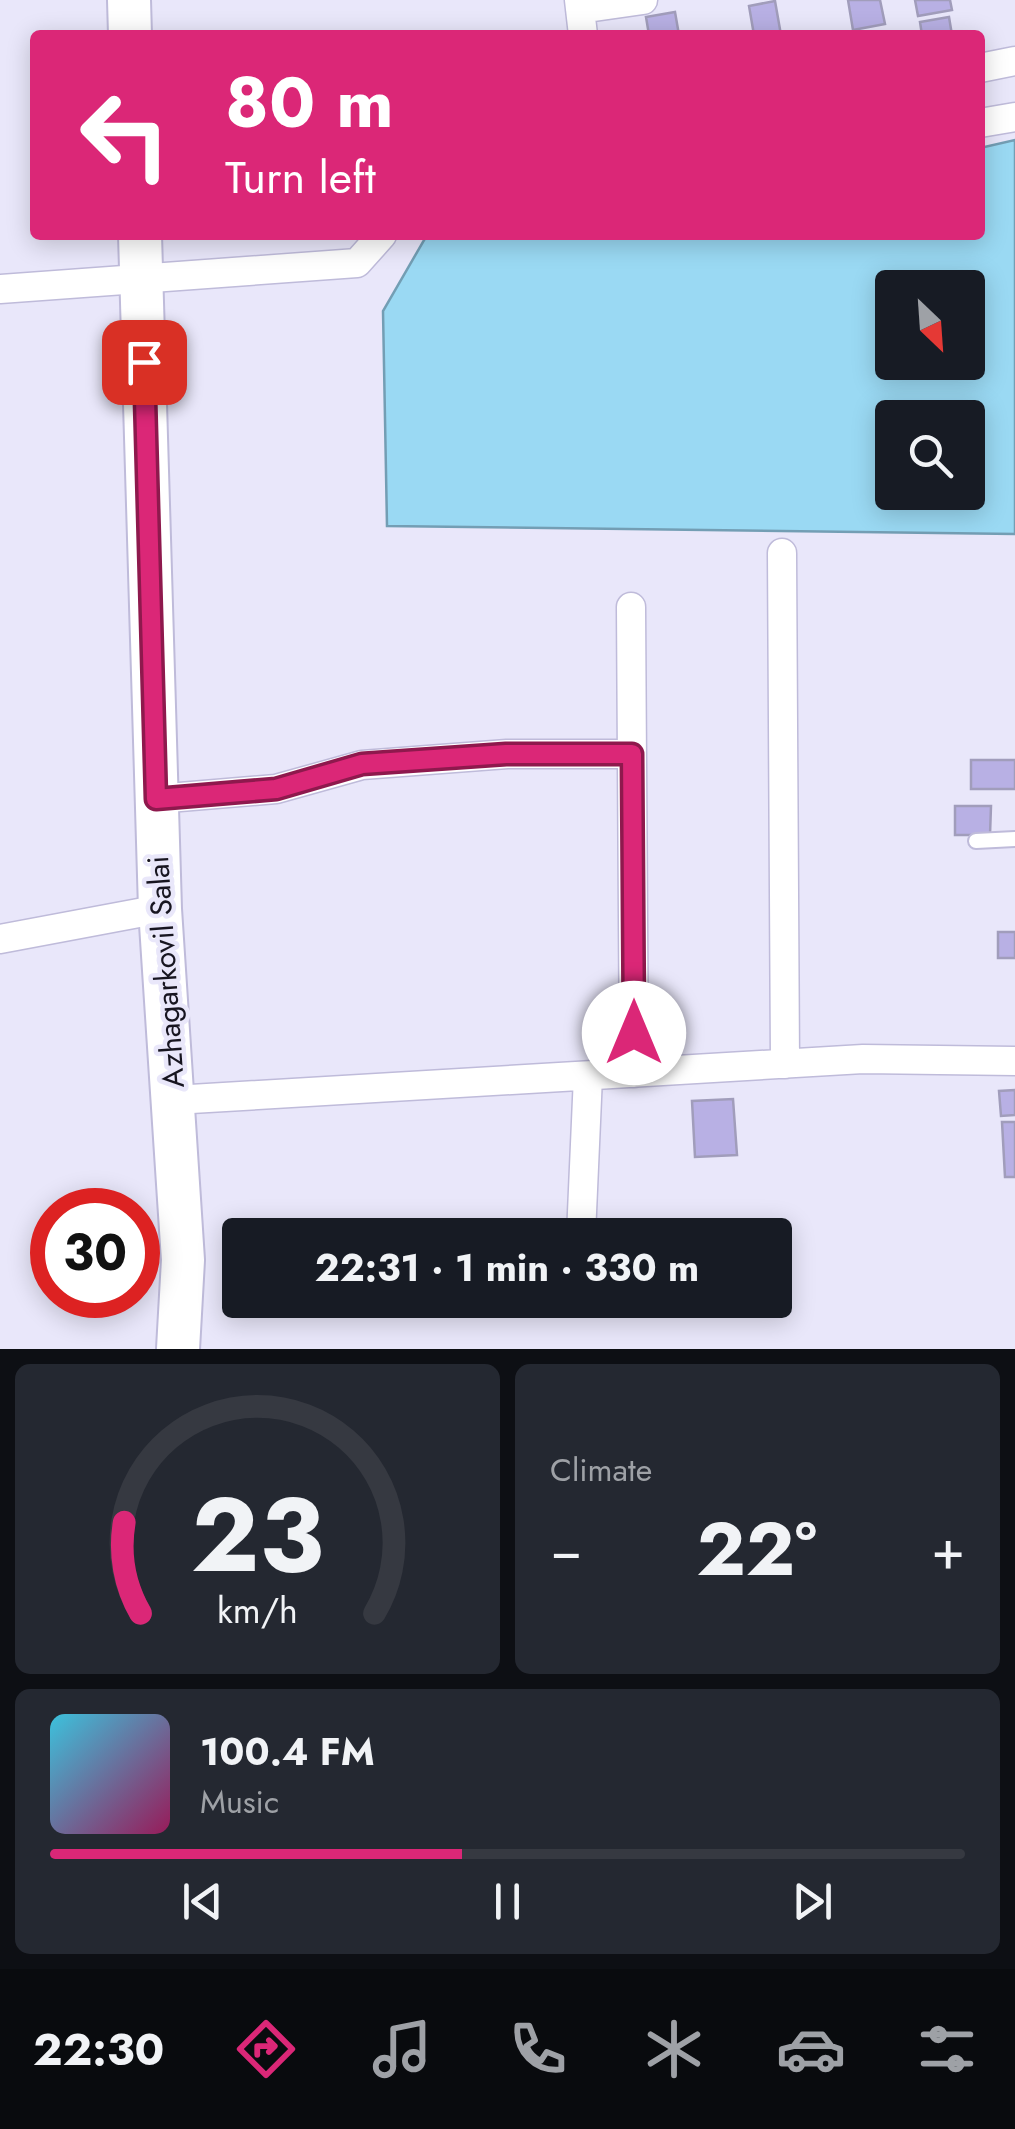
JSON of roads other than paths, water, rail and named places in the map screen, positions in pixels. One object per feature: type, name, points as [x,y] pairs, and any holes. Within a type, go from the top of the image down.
[{"type":"main road","points":[[128,0],[130,30]]},
{"type":"main road","name":"Azhagarkovil Salai","points":[[140,240],[160,909],[183,1260],[178,1349]]},
{"type":"street","points":[[581,15],[643,0]]},
{"type":"street","points":[[985,67],[1015,61]]},
{"type":"street","points":[[985,123],[1015,117]]},
{"type":"street","points":[[1,281],[142,282],[357,263],[378,240]]},
{"type":"street","points":[[782,553],[786,1064]]},
{"type":"street","points":[[631,607],[634,1073]]},
{"type":"street","points":[[156,799],[276,789],[362,764],[506,754],[632,754]]},
{"type":"street","points":[[0,939],[160,909]]},
{"type":"street","points":[[174,1100],[863,1059],[1015,1061]]},
{"type":"street","points":[[581,1218],[588,1076]]},
{"type":"lane","points":[[976,841],[1015,839]]},
{"type":"water","points":[[1015,140],[1015,534],[387,526],[383,311],[424,240],[985,240],[985,147]]}]
